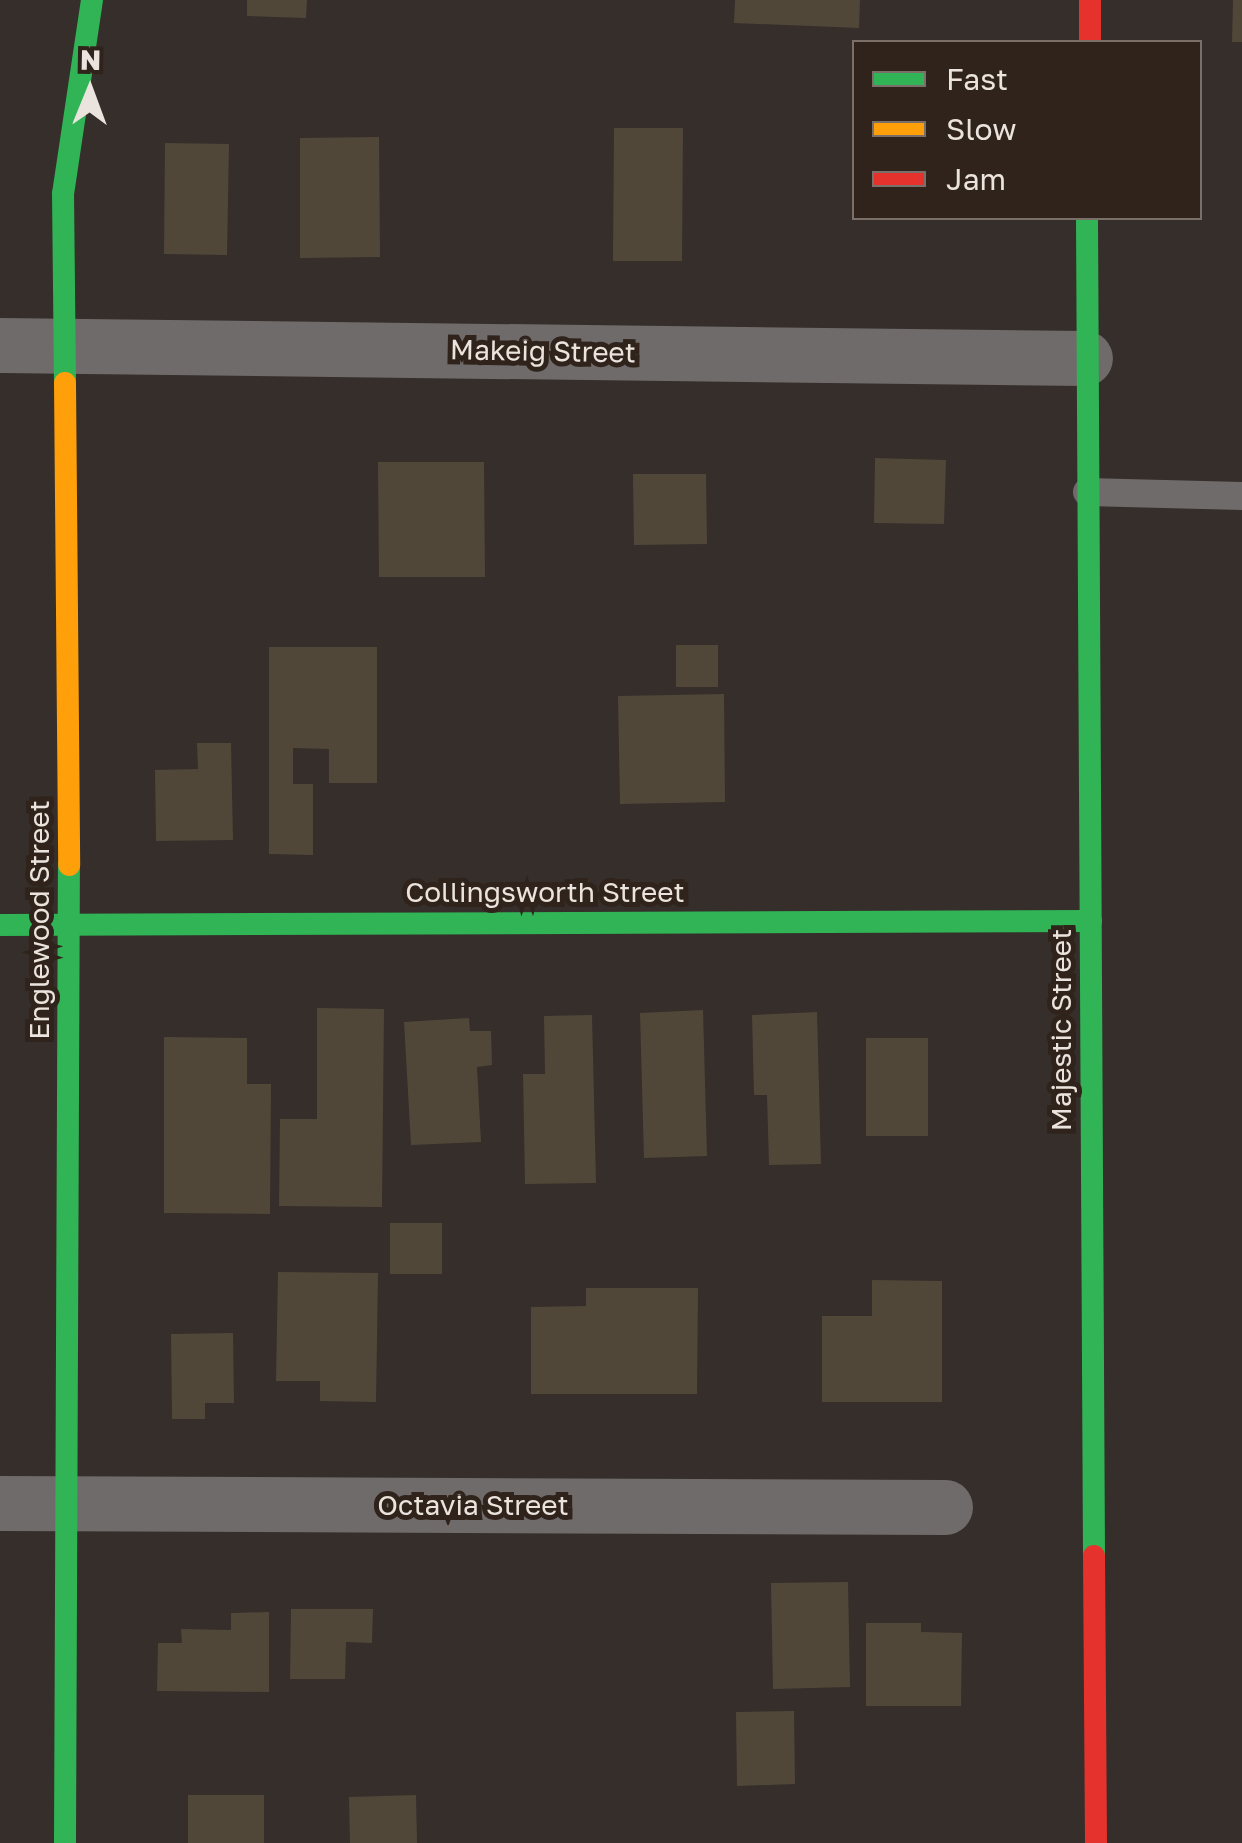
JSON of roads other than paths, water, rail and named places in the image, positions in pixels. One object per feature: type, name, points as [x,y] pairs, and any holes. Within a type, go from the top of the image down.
[{"type":"street","name":"Englewood Street","points":[[66,1843],[62,1504],[70,924],[63,194],[92,0]]},
{"type":"street","points":[[1090,0],[1090,40]]},
{"type":"street","name":"Majestic Street","points":[[1087,220],[1096,1843]]},
{"type":"street","name":"Makeig Street","points":[[0,345],[1085,358]]},
{"type":"street","name":"Collingsworth Street","points":[[0,925],[1091,920]]},
{"type":"street","name":"Octavia Street","points":[[0,1503],[945,1506]]},
{"type":"lane","points":[[1086,492],[1242,496]]}]
